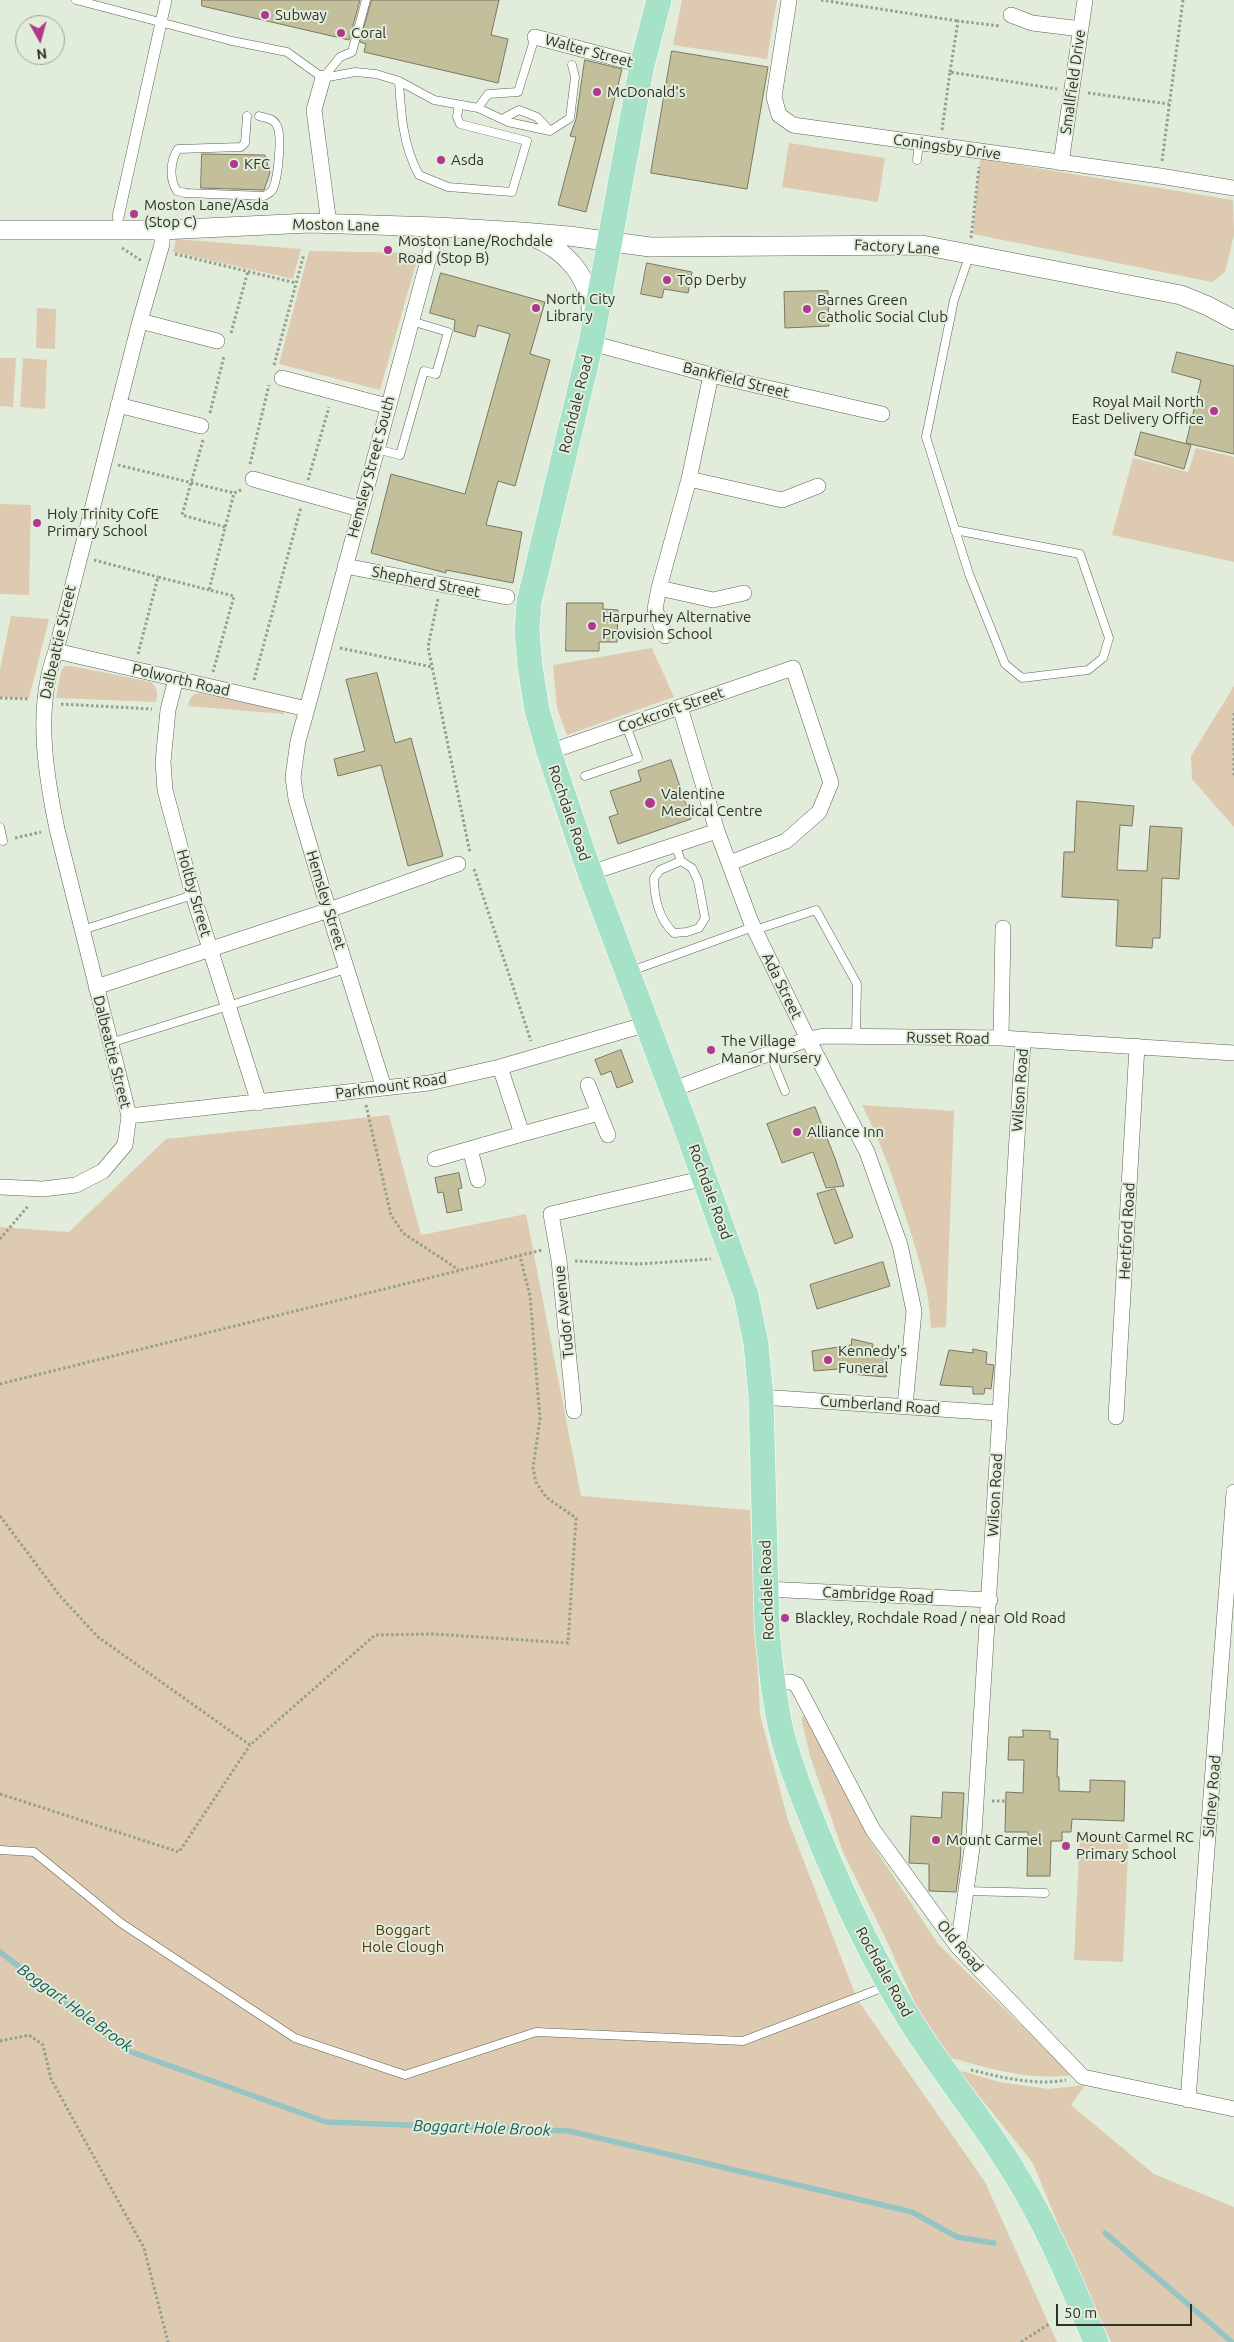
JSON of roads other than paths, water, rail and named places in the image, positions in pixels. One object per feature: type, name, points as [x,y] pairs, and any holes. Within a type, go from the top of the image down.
[{"type":"main road","name":"Rochdale Road","points":[[659,0],[642,65],[592,338],[529,602],[527,631],[537,710],[590,874],[705,1178],[746,1295],[756,1344],[761,1397],[767,1628],[773,1682],[782,1734],[801,1792],[829,1860],[889,1985],[1027,2194],[1070,2278],[1096,2342]]},
{"type":"street","points":[[118,217],[166,0]]},
{"type":"street","name":"Coningsby Drive","points":[[789,0],[774,97],[779,115],[794,125],[1234,188]]},
{"type":"street","name":"Smallfield Drive","points":[[1061,163],[1085,0]]},
{"type":"street","points":[[1011,15],[1032,23],[1081,29]]},
{"type":"street","name":"Walter Street","points":[[535,37],[642,65]]},
{"type":"street","points":[[323,78],[314,110],[329,224]]},
{"type":"street","name":"Moston Lane","points":[[0,230],[162,230],[329,224],[522,232],[611,242]]},
{"type":"street","name":"Hemsley Street South","points":[[307,708],[387,406],[437,227]]},
{"type":"street","name":"Dalbeattie Street","points":[[129,1116],[109,1043],[57,829],[48,784],[43,702],[49,669],[56,651],[78,556],[160,250],[162,230]]},
{"type":"street","points":[[522,232],[558,250],[576,267],[585,284],[591,302],[592,338]]},
{"type":"street","name":"Factory Lane","points":[[611,242],[661,247],[922,245],[970,248],[1181,295],[1233,316]]},
{"type":"street","points":[[140,321],[224,343]]},
{"type":"street","name":"Bankfield Street","points":[[592,338],[711,375],[882,414]]},
{"type":"street","points":[[665,636],[655,609],[658,588],[689,479],[711,375]]},
{"type":"street","points":[[282,378],[387,406]]},
{"type":"street","points":[[118,405],[204,427]]},
{"type":"street","points":[[253,479],[360,509]]},
{"type":"street","points":[[689,479],[782,500],[818,486]]},
{"type":"street","name":"Shepherd Street","points":[[345,566],[507,597]]},
{"type":"street","points":[[658,588],[713,600],[744,593]]},
{"type":"street","name":"Polworth Road","points":[[56,651],[307,708]]},
{"type":"street","name":"Cockcroft Street","points":[[549,752],[793,668],[831,783],[819,812],[786,841],[730,863]]},
{"type":"street","name":"Holtby Street","points":[[176,679],[168,710],[163,762],[166,790],[193,895],[259,1102]]},
{"type":"street","name":"Ada Street","points":[[680,707],[717,831],[754,928],[808,1039],[867,1152],[900,1244],[914,1310],[905,1406]]},
{"type":"street","name":"Hemsley Street","points":[[307,708],[298,741],[293,777],[303,826],[384,1088]]},
{"type":"street","points":[[590,874],[717,831]]},
{"type":"street","points":[[96,987],[329,910],[467,861]]},
{"type":"street","points":[[1001,1038],[1003,928]]},
{"type":"street","name":"Parkmount Road","points":[[129,1116],[429,1083],[500,1066],[646,1024]]},
{"type":"street","name":"Russet Road","points":[[671,1090],[808,1039],[824,1036],[1001,1038],[1023,1041],[1234,1053]]},
{"type":"street","name":"Wilson Road","points":[[958,1948],[974,1834],[990,1600],[999,1412],[1023,1041]]},
{"type":"street","name":"Hertford Road","points":[[1116,1417],[1137,1046]]},
{"type":"street","points":[[500,1066],[522,1134]]},
{"type":"street","points":[[588,1085],[608,1135]]},
{"type":"street","points":[[435,1159],[599,1113]]},
{"type":"street","points":[[0,1187],[43,1188],[76,1185],[103,1171],[126,1144],[129,1116]]},
{"type":"street","points":[[470,1149],[478,1180]]},
{"type":"street","name":"Tudor Avenue","points":[[574,1411],[558,1253],[551,1214],[705,1178]]},
{"type":"street","name":"Cumberland Road","points":[[761,1397],[999,1412]]},
{"type":"street","name":"Sidney Road","points":[[1188,2100],[1230,1615],[1234,1492]]},
{"type":"street","name":"Cambridge Road","points":[[766,1589],[990,1600]]},
{"type":"street","name":"Old Road","points":[[773,1682],[791,1682],[797,1685],[873,1830],[958,1948],[1084,2078],[1188,2100]]},
{"type":"street","points":[[1188,2100],[1234,2109]]},
{"type":"lane","points":[[76,0],[161,23],[287,52],[323,78],[355,72],[376,74],[399,81],[434,100],[478,108],[502,119],[550,131],[570,118],[575,78],[572,65]]},
{"type":"lane","points":[[323,78],[340,57],[352,52],[366,0]]},
{"type":"lane","points":[[478,108],[488,94],[518,92],[535,37]]},
{"type":"lane","points":[[399,81],[401,118],[410,159],[419,175],[448,187],[512,192],[526,141],[460,124],[457,117],[459,106]]},
{"type":"lane","points":[[502,119],[519,110],[537,118],[550,131]]},
{"type":"lane","points":[[247,116],[245,143],[241,147],[178,149],[175,154],[171,179],[177,191],[184,193],[264,196],[271,192],[274,187],[280,155],[278,126],[274,120],[259,116]]},
{"type":"lane","points":[[916,160],[919,144]]},
{"type":"lane","points":[[955,530],[1080,554],[1109,638],[1103,658],[1088,670],[1022,678],[1005,664],[969,574],[955,530],[926,437],[954,300],[970,248]]},
{"type":"lane","points":[[376,449],[400,455],[424,371],[436,374],[446,340],[448,332],[411,321]]},
{"type":"lane","points":[[585,776],[638,758],[626,725]]},
{"type":"lane","points":[[0,827],[3,841]]},
{"type":"lane","points":[[675,844],[681,861],[692,868],[698,881],[705,918],[699,928],[687,932],[674,933],[666,926],[654,894],[654,878],[660,870],[681,861]]},
{"type":"lane","points":[[82,930],[193,895]]},
{"type":"lane","points":[[627,972],[754,928],[816,910],[857,984],[856,1036]]},
{"type":"lane","points":[[109,1043],[346,969]]},
{"type":"lane","points":[[770,1054],[785,1091]]},
{"type":"lane","points":[[0,1850],[34,1852],[121,1923],[295,2038],[404,2075],[536,2032],[743,2041],[857,1999],[889,1985]]},
{"type":"lane","points":[[966,1891],[1045,1893]]},
{"type":"waterway","name":"Boggart Hole Brook","points":[[0,1952],[126,2050],[326,2122],[569,2131],[912,2212],[957,2237],[994,2243]]},
{"type":"waterway","name":"Boggart Hole Brook","points":[[1105,2233],[1232,2342]]},
{"type":"place","name":"Subway","points":[[265,15]]},
{"type":"place","name":"Coral","points":[[341,33]]},
{"type":"place","name":"McDonald's","points":[[597,92]]},
{"type":"place","name":"Asda","points":[[441,160]]},
{"type":"place","name":"KFC","points":[[234,164]]},
{"type":"place","name":"Moston Lane/Asda (Stop C)","points":[[134,214]]},
{"type":"place","name":"Moston Lane/Rochdale Road (Stop B)","points":[[388,250]]},
{"type":"place","name":"Top Derby","points":[[667,280]]},
{"type":"place","name":"North City Library","points":[[536,308]]},
{"type":"place","name":"Barnes Green Catholic Social Club","points":[[807,309]]},
{"type":"place","name":"Royal Mail North East Delivery Office","points":[[1214,411]]},
{"type":"place","name":"Holy Trinity CofE Primary School","points":[[37,523]]},
{"type":"place","name":"Harpurhey Alternative Provision School","points":[[592,626]]},
{"type":"place","name":"Valentine Medical Centre","points":[[650,803]]},
{"type":"place","name":"The Village Manor Nursery","points":[[711,1050]]},
{"type":"place","name":"Alliance Inn","points":[[797,1132]]},
{"type":"place","name":"Kennedy's Funeral","points":[[828,1360]]},
{"type":"place","name":"Blackley, Rochdale Road / near Old Road","points":[[785,1618]]},
{"type":"place","name":"Mount Carmel","points":[[936,1840]]},
{"type":"place","name":"Mount Carmel RC Primary School","points":[[1066,1846]]},
{"type":"park label","name":"Boggart Hole Clough","points":[[403,1938]]}]
